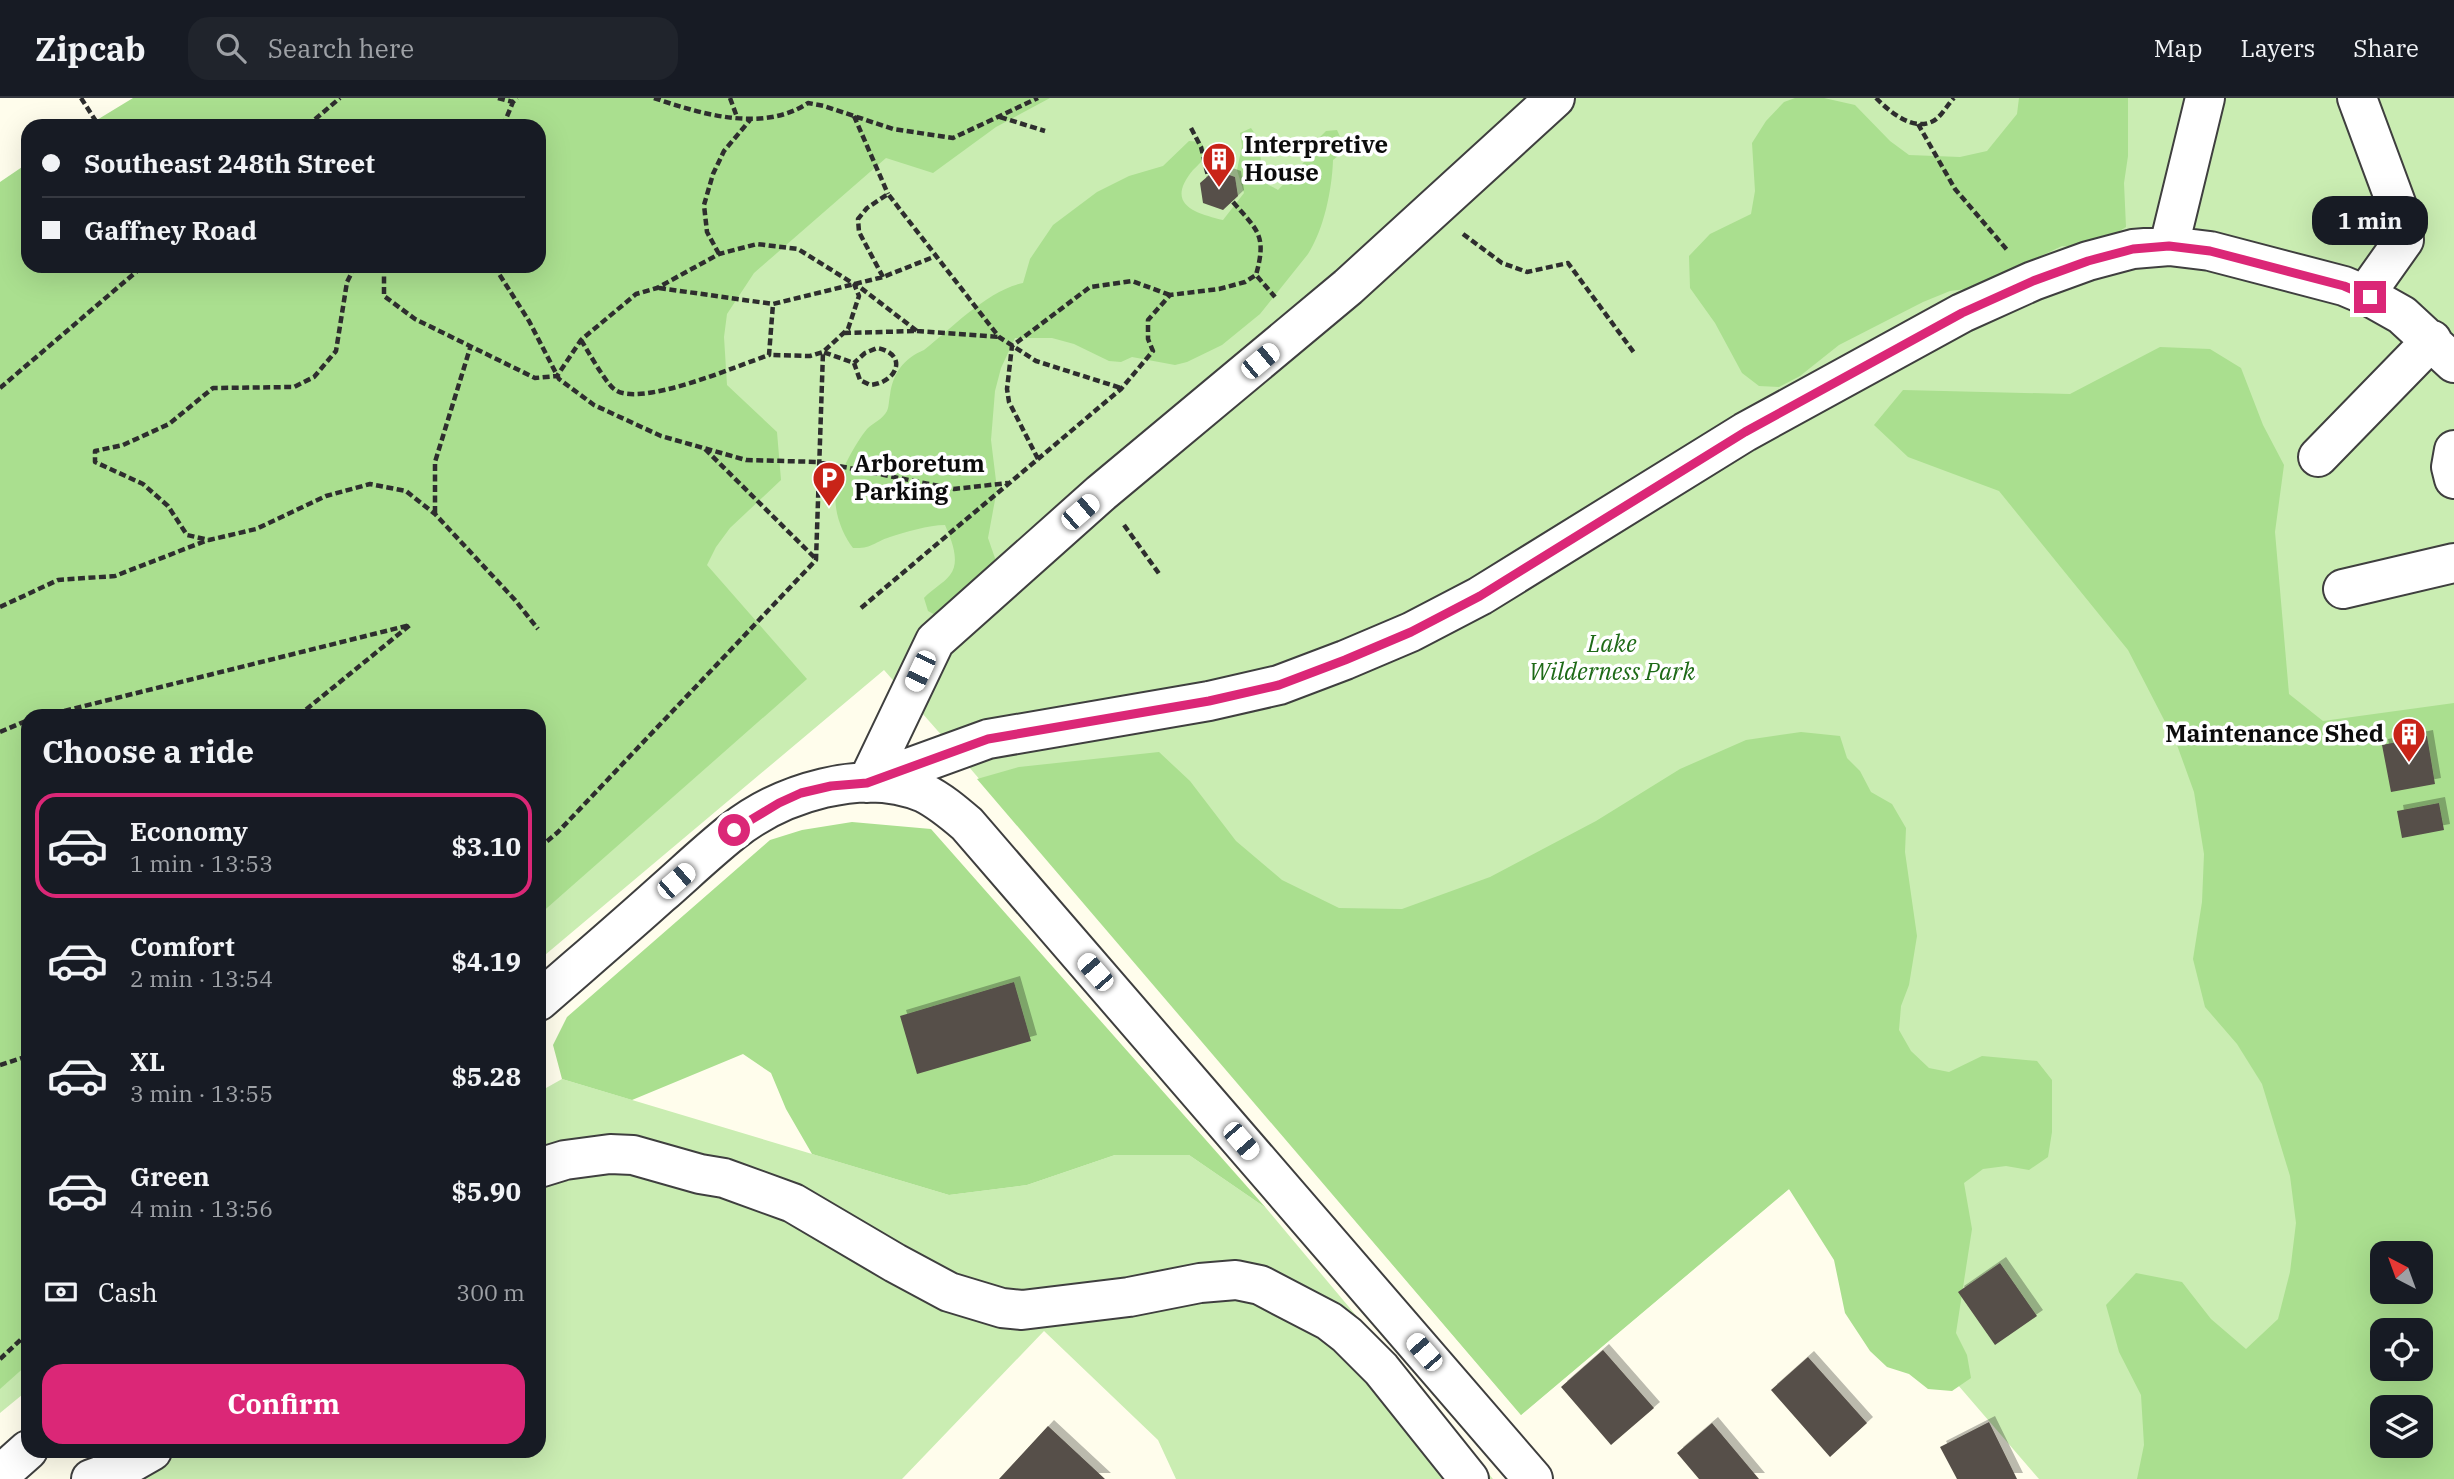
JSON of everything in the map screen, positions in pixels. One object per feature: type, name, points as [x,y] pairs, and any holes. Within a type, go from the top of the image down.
[{"type":"street","points":[[867,783],[935,641],[1101,494],[1300,328],[1555,98]]},
{"type":"street","points":[[2169,246],[2204,98]]},
{"type":"street","points":[[2357,98],[2403,222],[2404,240],[2365,295]]},
{"type":"street","points":[[867,783],[988,739],[1209,701],[1279,685],[1356,656],[1411,632],[1480,596],[1745,432],[1962,313],[2033,281],[2088,261],[2133,249],[2169,246],[2210,251],[2344,286],[2402,315],[2443,352],[2318,457]]},
{"type":"street","points":[[2454,450],[2451,467],[2454,479]]},
{"type":"street","points":[[2343,589],[2454,563]]},
{"type":"street","points":[[546,996],[734,830],[779,803],[801,793],[831,786],[867,783],[922,792],[943,804],[967,824],[1533,1479]]},
{"type":"street","points":[[546,1166],[565,1160],[610,1154],[633,1155],[724,1178],[793,1203],[949,1292],[1002,1308],[1022,1310],[1106,1300],[1200,1283],[1236,1280],[1260,1284],[1329,1321],[1347,1335],[1389,1379],[1469,1479]]},
{"type":"street","points":[[0,1475],[21,1456]]},
{"type":"street","points":[[91,1479],[140,1458]]},
{"type":"path","points":[[81,98],[94,119]]},
{"type":"path","points":[[315,119],[340,98]]},
{"type":"path","points":[[498,98],[515,100],[506,119]]},
{"type":"path","points":[[654,98],[681,107],[750,120],[796,111],[806,101],[893,129],[953,138],[1038,98]]},
{"type":"path","points":[[730,98],[737,118]]},
{"type":"path","points":[[1876,98],[1905,121],[1919,124],[1935,120],[1954,98]]},
{"type":"path","points":[[854,116],[888,194],[999,337],[1036,361],[1121,388]]},
{"type":"path","points":[[999,117],[1045,131]]},
{"type":"path","points":[[719,254],[707,233],[704,205],[713,174],[724,150],[750,120]]},
{"type":"path","points":[[1919,124],[1955,190],[2033,281]]},
{"type":"path","points":[[1191,128],[1201,147],[1208,176]]},
{"type":"path","points":[[883,277],[859,232],[858,219],[867,208],[888,194]]},
{"type":"path","points":[[1038,459],[1009,401],[1007,389],[1012,345],[1090,287],[1132,281],[1170,295],[1219,289],[1245,282],[1256,275],[1262,254],[1262,239],[1233,202]]},
{"type":"path","points":[[1432,210],[1502,263],[1527,272],[1568,264],[1635,354]]},
{"type":"path","points":[[557,376],[581,340],[636,293],[657,288],[719,254],[757,244],[799,248],[854,284],[917,331]]},
{"type":"path","points":[[657,288],[773,304],[883,277],[936,256]]},
{"type":"path","points":[[0,388],[135,273]]},
{"type":"path","points":[[209,540],[187,535],[168,506],[143,484],[95,462],[95,451],[123,445],[169,424],[213,388],[294,387],[314,377],[336,351],[347,282],[352,273]]},
{"type":"path","points":[[384,273],[384,296],[415,319],[535,377],[557,376]]},
{"type":"path","points":[[498,273],[529,321],[557,376],[594,405],[661,436],[746,460],[819,462],[954,489],[1010,482]]},
{"type":"path","points":[[1256,275],[1300,328]]},
{"type":"path","points":[[581,340],[613,389],[630,396],[655,394],[769,355],[810,356],[823,352],[848,330],[859,296],[854,284]]},
{"type":"path","points":[[861,608],[1121,388],[1153,351],[1148,339],[1148,320],[1170,295]]},
{"type":"path","points":[[769,355],[773,304]]},
{"type":"path","points":[[843,333],[917,331],[999,337]]},
{"type":"path","points":[[435,514],[435,462],[471,345]]},
{"type":"path","points":[[877,348],[892,354],[896,362],[895,373],[887,380],[870,386],[860,380],[854,363],[865,353],[877,348]]},
{"type":"path","points":[[823,352],[854,363]]},
{"type":"path","points":[[546,842],[816,560],[823,352]]},
{"type":"path","points":[[704,448],[816,560]]},
{"type":"path","points":[[0,607],[58,580],[115,576],[209,540],[256,529],[326,496],[370,484],[406,491],[435,514],[516,600],[538,629]]},
{"type":"path","points":[[1101,494],[1160,575]]},
{"type":"path","points":[[72,709],[410,625],[307,709]]},
{"type":"path","points":[[0,732],[21,723]]},
{"type":"path","points":[[0,1065],[21,1058]]},
{"type":"path","points":[[0,1359],[21,1340]]},
{"type":"green space","points":[[133,98],[1050,98],[996,127],[933,173],[886,158],[754,273],[727,314],[724,337],[727,385],[777,432],[781,480],[730,528],[707,565],[807,679],[546,909],[546,709],[21,709],[21,1370],[0,1389],[0,182],[21,168],[21,273],[546,273],[546,119],[98,119]]},
{"type":"green space","name":"Lake Wilderness Park","points":[[188,98],[2454,98],[2454,1479],[2039,1479],[1789,1189],[1521,1415],[884,670],[546,954],[546,709],[21,709],[21,1396],[0,1413],[0,253],[21,263],[21,273],[546,273],[546,119],[451,119]]},
{"type":"green space","points":[[1795,98],[1824,98],[1855,105],[1890,141],[1909,155],[1960,157],[1987,151],[2017,114],[2019,98],[2128,98],[2128,156],[2124,183],[2126,227],[2086,248],[2062,246],[1974,288],[1950,291],[1923,302],[1839,345],[1800,376],[1779,387],[1759,386],[1742,373],[1715,323],[1690,288],[1689,256],[1710,234],[1751,214],[1755,191],[1752,143],[1766,121],[1784,102]]},
{"type":"green space","points":[[1251,128],[1256,135],[1264,179],[1278,190],[1304,162],[1317,140],[1326,131],[1337,130],[1342,141],[1342,153],[1333,160],[1323,221],[1308,254],[1260,314],[1222,345],[1187,362],[1175,365],[1132,357],[1121,362],[1109,361],[1074,344],[1052,338],[1015,338],[1001,368],[995,391],[991,440],[997,489],[988,538],[996,561],[939,617],[928,611],[924,598],[947,578],[955,563],[954,550],[945,525],[917,529],[869,546],[853,548],[842,529],[835,499],[837,485],[853,450],[867,429],[887,411],[891,387],[900,368],[984,301],[1023,283],[1030,259],[1053,225],[1097,192],[1129,176],[1163,166],[1189,141],[1201,142],[1207,153],[1185,182],[1183,199],[1194,210],[1223,220],[1244,193],[1237,170],[1242,146],[1240,133]]},
{"type":"green space","points":[[2160,347],[2210,349],[2241,368],[2263,425],[2284,465],[2275,532],[2289,694],[2323,721],[2454,703],[2454,1479],[2137,1479],[2144,1445],[2141,1395],[2119,1352],[2106,1305],[2136,1273],[2182,1282],[2211,1319],[2246,1349],[2278,1319],[2290,1272],[2296,1223],[2290,1176],[2262,1084],[2237,1044],[2205,1007],[2193,959],[2202,902],[2204,854],[2194,792],[2177,745],[2128,650],[1999,491],[1908,457],[1874,425],[1903,390],[2070,394]]},
{"type":"green space","points":[[1801,732],[1840,736],[1847,758],[1860,771],[1871,792],[1892,804],[1906,828],[1905,852],[1917,936],[1909,985],[1901,1006],[1899,1030],[1911,1051],[1929,1068],[1949,1072],[1982,1056],[2037,1061],[2052,1080],[2052,1132],[2048,1157],[2029,1170],[2006,1166],[1983,1169],[1964,1183],[1972,1229],[1956,1333],[1967,1355],[1971,1378],[1952,1391],[1928,1389],[1909,1374],[1887,1367],[1870,1351],[1845,1313],[1834,1260],[1789,1189],[1521,1415],[977,779],[1019,767],[1159,752],[1190,781],[1236,841],[1282,880],[1339,908],[1402,909],[1490,877],[1596,821],[1680,769],[1746,740]]},
{"type":"green space","points":[[852,822],[931,829],[1266,1208],[1189,1155],[1115,1155],[1027,1185],[949,1195],[812,1154],[786,1109],[771,1073],[743,1054],[632,1100],[562,1079],[553,1045],[567,1017],[770,840],[802,830]]},
{"type":"green space","points":[[562,1079],[949,1195],[1027,1185],[1115,1155],[1189,1155],[1266,1208],[1493,1479],[1176,1479],[1158,1440],[1044,1331],[902,1479],[80,1479],[104,1458],[546,1458],[546,1088]]},
{"type":"building","name":"Interpretive House","points":[[1215,170],[1235,177],[1238,196],[1223,210],[1203,203],[1200,183]]},
{"type":"building","name":"Maintenance Shed","points":[[2427,736],[2435,784],[2391,792],[2382,745]]},
{"type":"building","points":[[2439,803],[2444,830],[2402,838],[2397,811]]},
{"type":"building","points":[[1014,982],[1031,1041],[917,1074],[900,1016]]},
{"type":"building","points":[[2000,1263],[2037,1316],[1995,1345],[1958,1292]]},
{"type":"building","points":[[1603,1350],[1654,1408],[1611,1445],[1561,1387]]},
{"type":"building","points":[[1808,1357],[1867,1423],[1830,1457],[1771,1390]]},
{"type":"building","points":[[1989,1422],[2017,1479],[1957,1479],[1940,1447]]},
{"type":"building","points":[[1712,1423],[1759,1479],[1699,1479],[1677,1453]]},
{"type":"building","points":[[1048,1426],[1105,1479],[999,1479]]},
{"type":"place","name":"Interpretive House","points":[[1219,189]]},
{"type":"place","name":"Arboretum Parking","points":[[829,508]]},
{"type":"place","name":"Maintenance Shed","points":[[2409,764]]},
{"type":"route","points":[[734,830],[801,793],[831,786],[867,783],[988,739],[1209,701],[1279,685],[1345,660],[1411,632],[1480,596],[1745,432],[1962,313],[2033,281],[2088,261],[2133,249],[2169,246],[2210,251],[2344,286],[2370,297]]}]
